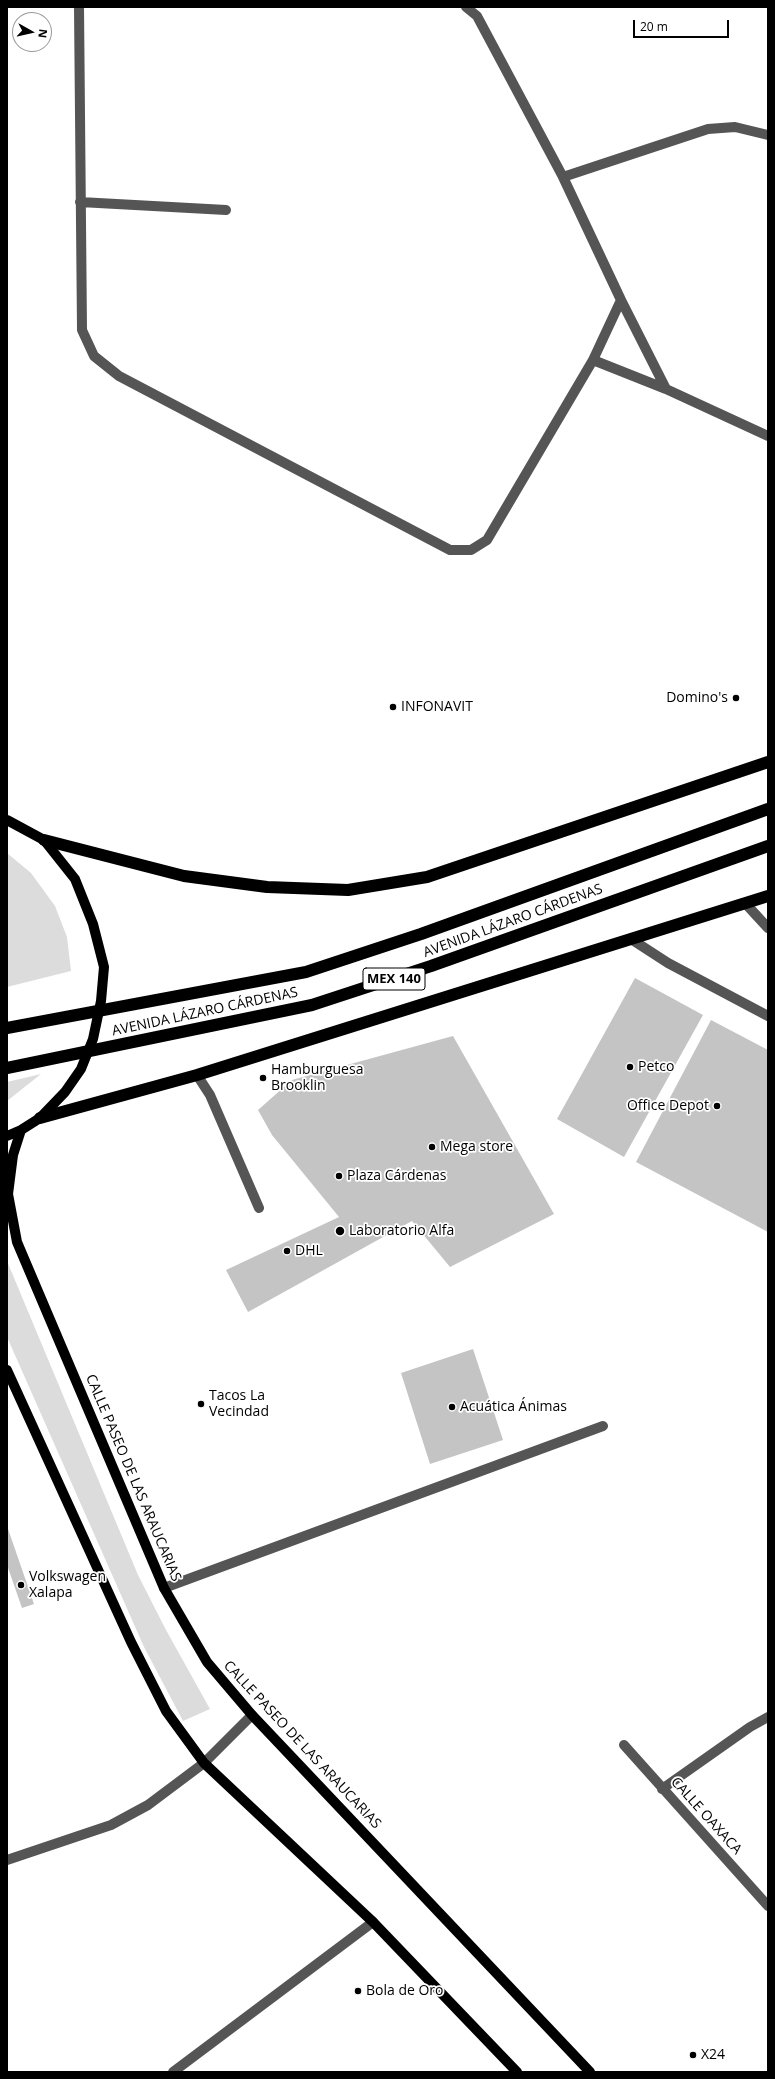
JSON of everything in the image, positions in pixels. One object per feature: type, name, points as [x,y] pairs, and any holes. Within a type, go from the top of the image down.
[{"type":"highway","points":[[44,840],[184,876],[267,887],[348,890],[427,877],[768,762]]},
{"type":"highway","name":"AVENIDA LÁZARO CÁRDENAS","points":[[7,1028],[306,972],[428,932],[768,809]]},
{"type":"highway","name":"AVENIDA LÁZARO CÁRDENAS","points":[[7,1068],[312,1005],[431,966],[768,846]]},
{"type":"highway","points":[[40,1118],[197,1075],[768,896]]},
{"type":"main road","points":[[7,820],[44,840],[76,879],[93,924],[104,967],[101,1000],[93,1039],[80,1068],[65,1092],[40,1118],[21,1130],[7,1136]]},
{"type":"main road","name":"CALLE PASEO DE LAS ARAUCARIAS","points":[[21,1130],[13,1155],[8,1194],[17,1242],[164,1588],[207,1662],[252,1715],[590,2072]]},
{"type":"main road","points":[[7,1370],[131,1642],[166,1711],[204,1762],[373,1922],[517,2072]]},
{"type":"street","points":[[78,7],[82,330],[94,356],[119,376],[450,550],[471,550],[487,540],[593,360],[621,300]]},
{"type":"street","points":[[466,7],[477,16],[563,177],[621,300],[666,389]]},
{"type":"street","points":[[563,177],[708,128],[735,127],[768,135]]},
{"type":"street","points":[[80,202],[226,210]]},
{"type":"street","points":[[593,360],[666,389],[768,436]]},
{"type":"street","points":[[745,903],[768,928]]},
{"type":"street","points":[[631,939],[668,963],[768,1016]]},
{"type":"street","points":[[197,1075],[210,1095],[259,1208]]},
{"type":"street","points":[[164,1588],[603,1426]]},
{"type":"street","points":[[7,1860],[111,1825],[148,1805],[204,1762],[252,1715]]},
{"type":"street","points":[[662,1789],[750,1727],[768,1717]]},
{"type":"street","name":"CALLE OAXACA","points":[[624,1745],[768,1906]]},
{"type":"street","points":[[173,2072],[373,1922]]},
{"type":"shaded area","points":[[7,853],[31,873],[55,906],[67,937],[71,971],[7,987]]},
{"type":"shaded area","points":[[41,1074],[7,1101],[7,1082]]},
{"type":"shaded area","points":[[7,1261],[138,1575],[166,1630],[210,1709],[183,1721],[144,1647],[7,1337]]},
{"type":"building","name":"Petco","points":[[635,978],[703,1015],[624,1157],[557,1119]]},
{"type":"building","name":"Office Depot","points":[[711,1020],[768,1050],[768,1232],[636,1162]]},
{"type":"building","name":"Mega store","points":[[453,1036],[554,1214],[450,1267],[412,1221],[248,1312],[226,1270],[339,1217],[272,1135],[258,1110],[292,1080]]},
{"type":"building","name":"Acuática Ánimas","points":[[473,1349],[503,1440],[430,1464],[401,1373]]},
{"type":"building","name":"Volkswagen Xalapa","points":[[7,1526],[34,1604],[22,1608],[7,1565]]},
{"type":"place","name":"Domino's","points":[[736,698]]},
{"type":"place","name":"INFONAVIT","points":[[393,707]]},
{"type":"place","name":"Petco","points":[[630,1067]]},
{"type":"place","name":"Hamburguesa Brooklin","points":[[263,1078]]},
{"type":"place","name":"Office Depot","points":[[717,1106]]},
{"type":"place","name":"Mega store","points":[[432,1147]]},
{"type":"place","name":"Plaza Cárdenas","points":[[339,1176]]},
{"type":"place","name":"Laboratorio Alfa","points":[[340,1231]]},
{"type":"place","name":"DHL","points":[[287,1251]]},
{"type":"place","name":"Tacos La Vecindad","points":[[201,1404]]},
{"type":"place","name":"Acuática Ánimas","points":[[452,1407]]},
{"type":"place","name":"Volkswagen Xalapa","points":[[21,1585]]},
{"type":"place","name":"Bola de Oro","points":[[358,1991]]},
{"type":"place","name":"X24","points":[[693,2055]]}]
